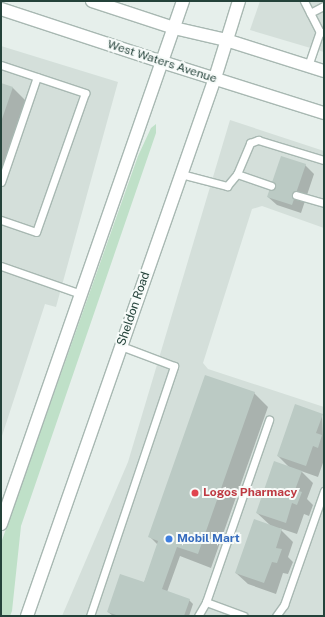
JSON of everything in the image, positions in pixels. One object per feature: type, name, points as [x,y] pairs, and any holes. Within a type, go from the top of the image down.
[{"type":"main road","points":[[92,1],[174,28],[226,40],[324,71]]},
{"type":"main road","points":[[1,524],[184,1]]},
{"type":"main road","name":"Sheldon Road","points":[[27,616],[215,78],[239,1]]},
{"type":"main road","name":"West Waters Avenue","points":[[1,9],[324,113]]},
{"type":"lane","points":[[304,1],[322,32],[308,66]]},
{"type":"lane","points":[[310,12],[324,6]]},
{"type":"lane","points":[[1,65],[85,93],[36,232],[1,220]]},
{"type":"lane","points":[[1,182],[36,77]]},
{"type":"lane","points":[[181,174],[223,187],[228,186],[237,174],[250,143],[258,140],[324,160]]},
{"type":"lane","points":[[237,174],[271,186]]},
{"type":"lane","points":[[296,194],[324,203]]},
{"type":"lane","points":[[1,266],[82,294]]},
{"type":"lane","points":[[90,616],[174,366],[121,346]]},
{"type":"lane","points":[[198,616],[206,602],[269,420]]},
{"type":"lane","points":[[276,616],[284,605],[324,491]]},
{"type":"lane","points":[[206,602],[244,616]]},
{"type":"shaded area","points":[[260,1],[324,1],[324,52],[250,30]]},
{"type":"shaded area","points":[[1,46],[118,82],[56,307],[45,304],[1,439]]},
{"type":"shaded area","points":[[230,120],[324,151],[324,228],[262,206],[252,209],[203,363],[208,369],[324,407],[324,616],[62,616],[128,462]]},
{"type":"green space","points":[[156,124],[156,133],[21,526],[12,611],[10,616],[1,616],[1,543],[138,156],[151,128]]},
{"type":"building","points":[[1,83],[13,87],[1,122]]},
{"type":"building","points":[[281,156],[306,164],[292,205],[267,197]]},
{"type":"building","points":[[205,375],[255,392],[198,554],[177,547],[162,589],[190,599],[184,616],[119,616],[107,612],[120,574],[144,582],[158,541],[148,537]]},
{"type":"building","points":[[295,404],[323,414],[316,433],[322,435],[318,448],[313,446],[306,466],[277,456]]},
{"type":"building","points":[[274,461],[302,471],[295,490],[302,492],[297,505],[292,503],[286,523],[256,513]]},
{"type":"building","points":[[254,519],[282,529],[276,548],[282,549],[277,563],[272,562],[264,583],[235,573]]},
{"type":"place","name":"Logos Pharmacy","points":[[195,493]]},
{"type":"place","name":"Mobil Mart","points":[[169,539]]}]
